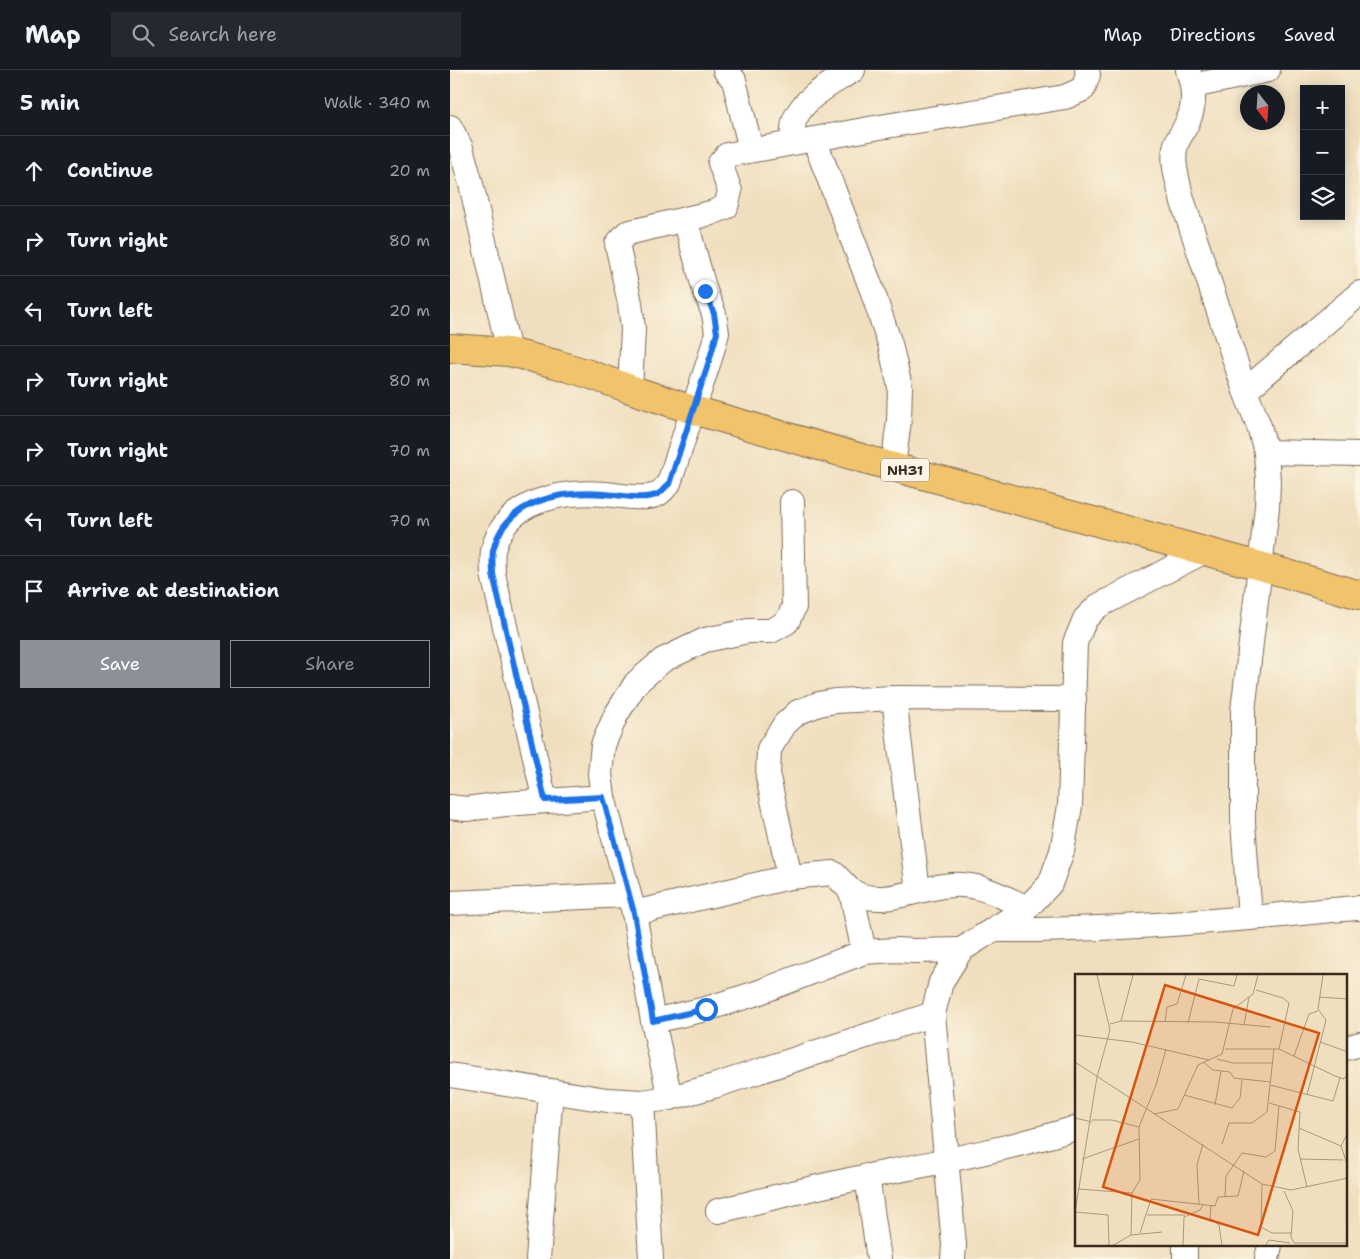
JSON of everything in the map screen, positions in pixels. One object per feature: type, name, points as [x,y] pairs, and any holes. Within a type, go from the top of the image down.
[{"type":"highway","name":"NH31","points":[[450,348],[509,352],[589,374],[693,410],[1360,595]]},
{"type":"street","points":[[725,70],[734,80],[752,150]]},
{"type":"street","points":[[853,70],[810,100],[800,110],[794,121],[872,290],[890,344],[900,387],[899,420],[893,467]]},
{"type":"street","points":[[630,389],[632,320],[617,244],[627,232],[685,220],[726,207],[730,191],[720,163],[727,155],[1065,98],[1083,89],[1088,75],[1087,70]]},
{"type":"street","points":[[1250,918],[1243,822],[1243,712],[1267,507],[1266,452],[1259,426],[1245,391],[1182,198],[1174,168],[1176,145],[1188,121],[1194,103],[1191,78],[1268,70]]},
{"type":"street","points":[[450,127],[461,148],[471,184],[509,352]]},
{"type":"street","points":[[545,800],[493,574],[493,549],[500,531],[512,515],[533,503],[554,496],[572,493],[639,498],[657,495],[669,484],[717,333],[714,314],[705,291],[685,220]]},
{"type":"street","points":[[1245,391],[1360,293]]},
{"type":"street","points":[[1266,452],[1360,454]]},
{"type":"street","points":[[670,1098],[631,904],[603,797],[600,774],[603,745],[616,715],[636,683],[663,660],[705,640],[748,631],[771,631],[787,622],[794,608],[792,502]]},
{"type":"street","points":[[953,1259],[954,1246],[933,1014],[941,982],[961,950],[1027,908],[1050,884],[1062,851],[1070,806],[1075,643],[1085,619],[1098,606],[1205,551]]},
{"type":"street","points":[[790,877],[768,777],[769,749],[785,724],[798,712],[835,701],[894,698],[1074,699]]},
{"type":"street","points":[[894,698],[918,891]]},
{"type":"street","points":[[450,807],[466,809],[545,800],[603,797]]},
{"type":"street","points":[[450,904],[631,904],[790,877],[832,873],[842,880],[851,891],[866,898],[884,898],[938,886],[962,884],[983,889],[1027,908]]},
{"type":"street","points":[[851,891],[864,952]]},
{"type":"street","points":[[993,930],[1115,928],[1360,908]]},
{"type":"street","points":[[653,1021],[706,1009],[758,993],[864,952],[961,950]]},
{"type":"street","points":[[450,1075],[607,1100],[642,1102],[670,1098],[714,1086],[933,1014]]},
{"type":"street","points":[[538,1259],[551,1091]]},
{"type":"street","points":[[642,1102],[651,1259]]},
{"type":"street","points":[[718,1211],[868,1176],[1028,1143],[1075,1128]]},
{"type":"street","points":[[868,1176],[878,1259]]},
{"type":"street","points":[[1185,1246],[1185,1259]]},
{"type":"street","points":[[1267,1259],[1270,1246]]},
{"type":"route","points":[[705,291],[714,314],[717,333],[669,484],[657,495],[639,498],[572,493],[554,496],[533,503],[512,515],[500,531],[493,549],[493,574],[545,800],[603,797],[634,913],[653,1021],[706,1009]]}]
